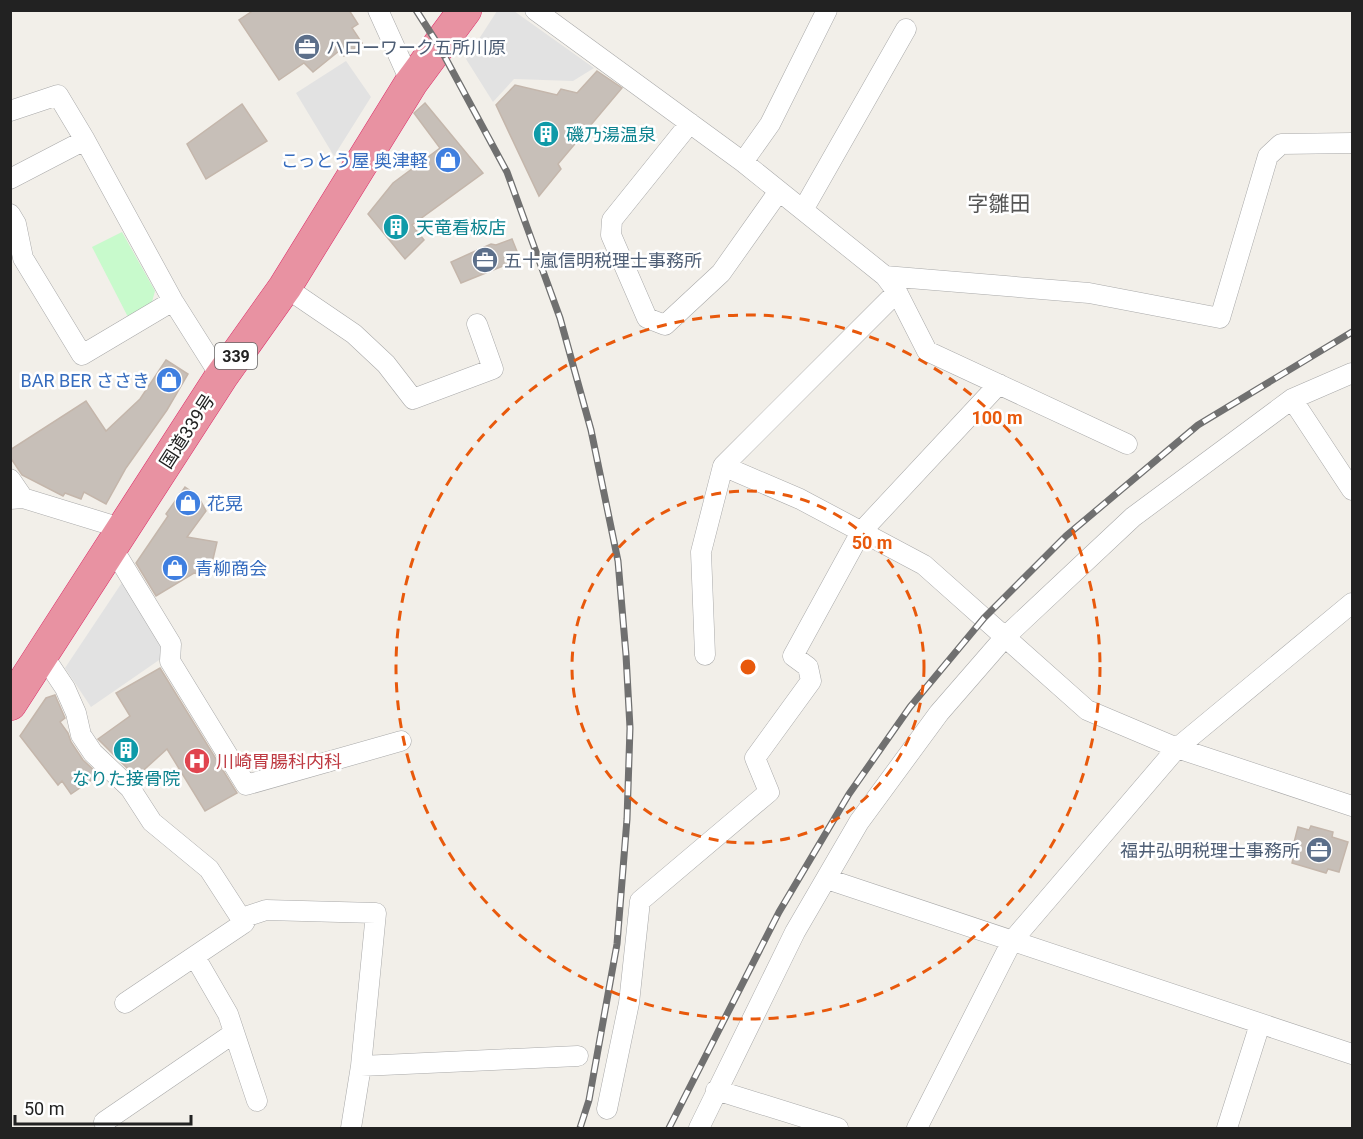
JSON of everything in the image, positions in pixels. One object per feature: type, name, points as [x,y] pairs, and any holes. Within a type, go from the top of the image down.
[{"type":"highway","name":"国道339号","points":[[10,704],[222,377],[285,287],[411,82],[465,10]]},
{"type":"street","points":[[378,10],[411,82]]},
{"type":"street","points":[[536,10],[742,162],[885,276],[897,292],[927,351],[1127,444]]},
{"type":"street","points":[[742,162],[770,124],[827,10]]},
{"type":"street","points":[[802,210],[906,29]]},
{"type":"street","points":[[10,111],[58,95],[173,301],[222,377]]},
{"type":"street","points":[[690,123],[612,220],[611,235],[647,318],[665,325],[721,273],[779,191]]},
{"type":"street","points":[[10,179],[85,140]]},
{"type":"street","points":[[885,276],[1089,293],[1220,318],[1268,156],[1281,144],[1353,143]]},
{"type":"street","points":[[10,214],[16,224],[23,258],[82,355],[173,301]]},
{"type":"street","points":[[285,287],[354,334],[386,364],[413,399],[493,369],[477,324]]},
{"type":"street","points":[[705,655],[701,552],[723,466],[897,292]]},
{"type":"street","points":[[699,1128],[795,932],[859,822],[939,713],[1005,637],[1133,517],[1292,399],[1353,373]]},
{"type":"street","points":[[607,1109],[629,1003],[640,901],[769,792],[756,759],[811,681],[808,667],[793,656],[861,532],[999,384]]},
{"type":"street","points":[[1292,399],[1353,490]]},
{"type":"street","points":[[723,466],[800,499],[924,565],[1087,710],[1177,748],[1353,806]]},
{"type":"street","points":[[10,479],[16,498],[118,538],[171,644],[170,661],[246,785],[401,741]]},
{"type":"street","points":[[917,1128],[1012,941],[1177,748],[1353,603]]},
{"type":"street","points":[[43,655],[65,688],[76,714],[81,735],[93,753],[130,788],[152,822],[209,869],[244,923]]},
{"type":"street","points":[[827,879],[1353,1054]]},
{"type":"street","points":[[125,1004],[244,923],[248,916],[266,910],[376,913],[361,1066],[351,1128]]},
{"type":"street","points":[[195,957],[228,1014],[257,1101]]},
{"type":"street","points":[[1227,1128],[1260,1024]]},
{"type":"street","points":[[104,1122],[234,1033]]},
{"type":"street","points":[[361,1066],[578,1056]]},
{"type":"street","points":[[716,1090],[838,1128]]},
{"type":"green space","points":[[122,232],[155,291],[152,302],[128,317],[92,247]]},
{"type":"shaded area","points":[[497,11],[514,11],[594,68],[573,81],[514,79],[493,102],[466,59]]},
{"type":"shaded area","points":[[346,61],[371,97],[334,156],[296,93]]},
{"type":"shaded area","points":[[125,578],[164,642],[162,658],[91,707],[65,668]]},
{"type":"building","name":"ハローワーク五所川原","points":[[254,10],[349,10],[358,24],[352,28],[362,43],[344,56],[339,51],[313,72],[304,63],[279,80],[239,20]]},
{"type":"building","name":"磯乃湯温泉","points":[[597,71],[622,88],[558,164],[561,169],[539,196],[496,105],[515,85],[557,95],[561,89],[577,93]]},
{"type":"building","points":[[425,103],[483,173],[412,225],[424,240],[405,259],[368,214],[393,183],[440,148],[414,113]]},
{"type":"building","points":[[242,104],[267,141],[206,179],[187,144]]},
{"type":"building","name":"五十嵐信明税理士事務所","points":[[512,239],[520,259],[461,283],[451,262],[491,244],[496,245]]},
{"type":"building","points":[[166,360],[188,374],[167,410],[126,468],[106,504],[84,492],[81,499],[65,493],[63,496],[22,475],[10,457],[10,450],[86,401],[106,431],[140,399]]},
{"type":"building","name":"青柳商会","points":[[185,487],[198,496],[206,511],[187,537],[217,542],[209,576],[194,573],[156,596],[136,563]]},
{"type":"building","name":"川崎胃腸科内科","points":[[160,668],[237,793],[205,811],[167,749],[136,777],[98,739],[130,716],[116,693]]},
{"type":"building","points":[[55,695],[65,718],[60,722],[71,742],[83,760],[99,775],[71,794],[62,781],[58,785],[20,736],[46,698]]},
{"type":"building","name":"福井弘明税理士事務所","points":[[1311,826],[1333,832],[1332,837],[1348,842],[1339,872],[1328,869],[1326,873],[1292,863],[1293,859],[1290,858],[1298,827],[1309,830]]},
{"type":"railway","points":[[416,10],[439,46],[507,172],[560,318],[591,430],[618,561],[630,728],[627,819],[617,944],[589,1100],[580,1128]]},
{"type":"railway","points":[[669,1128],[779,912],[849,794],[910,707],[984,618],[1066,536],[1198,425],[1352,332]]},
{"type":"place","name":"ハローワーク五所川原","points":[[307,47]]},
{"type":"place","name":"磯乃湯温泉","points":[[546,134]]},
{"type":"place","name":"こっとう屋 奥津軽","points":[[448,160]]},
{"type":"place","name":"天竜看板店","points":[[396,227]]},
{"type":"place","name":"五十嵐信明税理士事務所","points":[[485,260]]},
{"type":"place","name":"BAR BER ささき","points":[[169,380]]},
{"type":"place","name":"花晃","points":[[188,503]]},
{"type":"place","name":"青柳商会","points":[[175,568]]},
{"type":"place","name":"なりた接骨院","points":[[126,750]]},
{"type":"place","name":"川崎胃腸科内科","points":[[197,761]]},
{"type":"place","name":"福井弘明税理士事務所","points":[[1319,850]]},
{"type":"district","name":"字雛田","points":[[999,204]]}]
